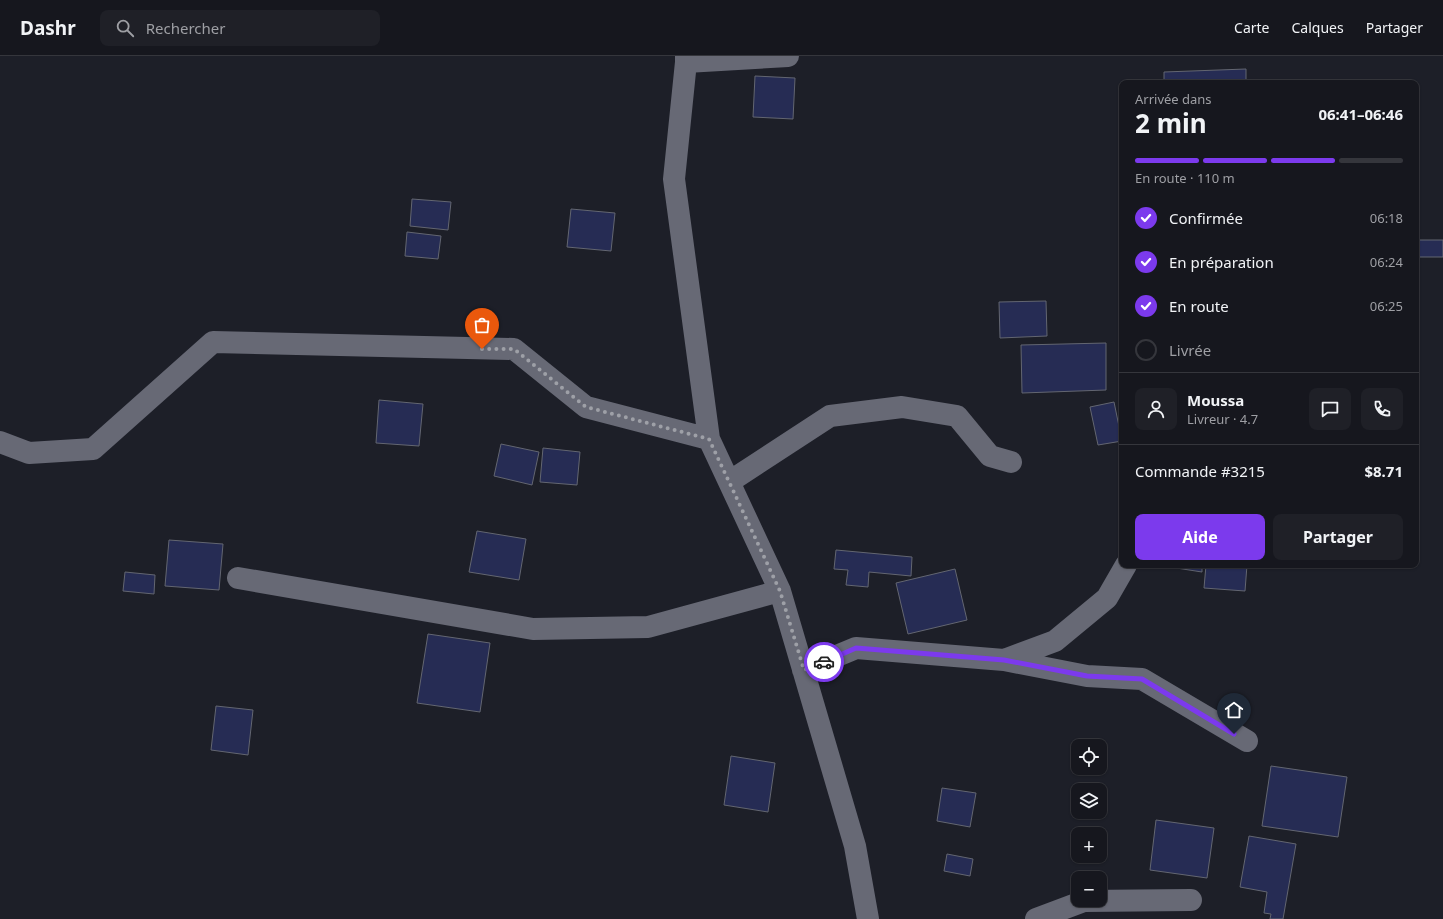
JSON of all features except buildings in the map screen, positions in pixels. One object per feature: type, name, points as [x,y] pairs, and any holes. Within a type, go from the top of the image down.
[{"type":"street","points":[[788,56],[686,59],[674,179],[709,439],[780,591],[855,846],[868,919]]},
{"type":"street","points":[[0,442],[29,453],[93,449],[213,342],[514,349],[586,407],[709,439]]},
{"type":"street","points":[[729,482],[830,416],[902,407],[956,416],[990,456],[1012,462]]},
{"type":"street","points":[[1004,660],[1055,641],[1107,598],[1124,568]]},
{"type":"street","points":[[238,578],[533,629],[648,627],[780,591]]},
{"type":"street","points":[[804,670],[856,648],[1004,660],[1087,676],[1142,679],[1247,741]]},
{"type":"street","points":[[1036,919],[1084,901],[1191,900]]},
{"type":"way so far","points":[[482,349],[514,349],[586,407],[709,439],[780,591],[804,670],[824,662]]},
{"type":"route","points":[[824,662],[856,648],[1004,660],[1087,676],[1142,679],[1234,734]]}]
